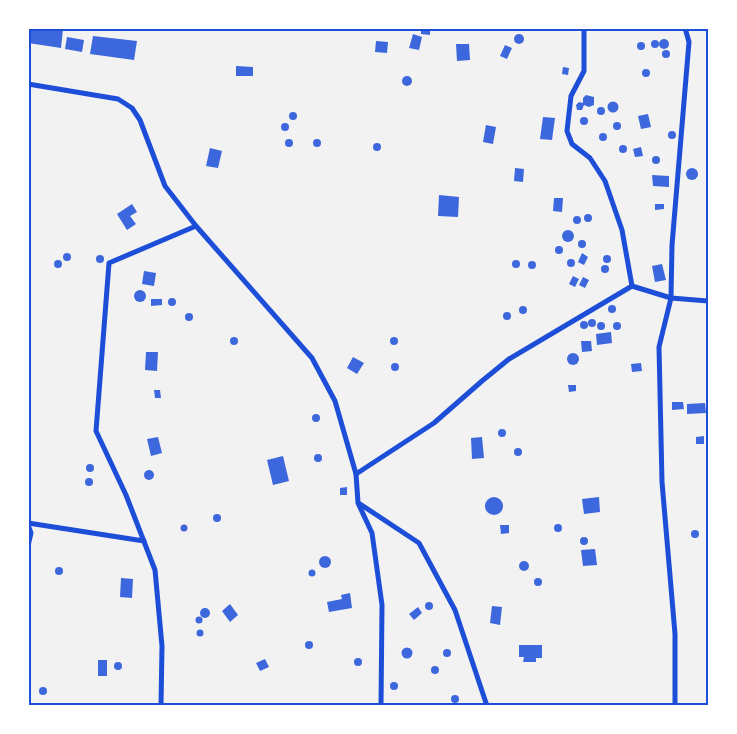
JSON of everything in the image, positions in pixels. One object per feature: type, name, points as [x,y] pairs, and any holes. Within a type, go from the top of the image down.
[{"type":"street","points":[[584,28],[584,71],[571,96],[567,131],[572,144],[590,158],[604,181],[622,231],[632,286]]},
{"type":"street","points":[[675,705],[675,634],[662,482],[659,347],[671,298],[672,245],[689,42],[685,28]]},
{"type":"street","points":[[28,84],[118,99],[132,108],[140,120],[165,186],[196,226],[312,358],[335,401],[356,474],[358,503],[372,533],[382,605],[381,705]]},
{"type":"street","points":[[161,705],[162,646],[155,570],[126,495],[96,431],[109,263],[196,226]]},
{"type":"street","points":[[356,474],[434,423],[509,359],[632,286],[671,298],[708,301]]},
{"type":"street","points":[[358,503],[419,543],[455,610],[487,705]]},
{"type":"street","points":[[28,546],[31,533],[28,524],[144,541]]},
{"type":"building","points":[[28,28],[63,29],[61,48],[28,43]]},
{"type":"building","points":[[421,28],[430,28],[430,35],[421,34]]},
{"type":"building","points":[[413,34],[422,37],[419,50],[409,48]]},
{"type":"building","points":[[519,34],[523,35],[523,43],[519,44],[515,43],[514,39],[515,35]]},
{"type":"building","points":[[93,36],[137,41],[134,60],[90,54]]},
{"type":"building","points":[[67,37],[84,40],[82,52],[65,49]]},
{"type":"building","points":[[664,39],[668,40],[668,48],[664,49],[660,48],[659,44],[660,40]]},
{"type":"building","points":[[655,40],[659,44],[655,48],[651,44]]},
{"type":"building","points":[[376,41],[388,42],[387,53],[375,52]]},
{"type":"building","points":[[641,42],[645,46],[641,50],[637,46]]},
{"type":"building","points":[[456,44],[469,44],[470,60],[457,61]]},
{"type":"building","points":[[505,45],[512,48],[507,59],[500,56]]},
{"type":"building","points":[[666,50],[670,54],[666,58],[662,54]]},
{"type":"building","points":[[236,66],[253,67],[253,76],[236,76]]},
{"type":"building","points":[[563,67],[569,68],[568,75],[562,74]]},
{"type":"building","points":[[646,69],[650,73],[646,77],[642,73]]},
{"type":"building","points":[[407,76],[411,77],[411,85],[407,86],[403,85],[402,81],[403,77]]},
{"type":"building","points":[[586,95],[594,97],[594,105],[589,107],[584,105],[582,110],[577,110],[576,105],[579,102],[583,103]]},
{"type":"building","points":[[613,102],[617,103],[617,111],[613,112],[609,111],[608,107],[609,103]]},
{"type":"building","points":[[601,107],[605,111],[601,115],[597,111]]},
{"type":"building","points":[[293,112],[297,116],[293,120],[289,116]]},
{"type":"building","points":[[648,114],[651,127],[641,129],[638,116]]},
{"type":"building","points":[[543,117],[555,118],[552,140],[540,139]]},
{"type":"building","points":[[584,117],[588,121],[584,125],[580,121]]},
{"type":"building","points":[[617,122],[621,126],[617,130],[613,126]]},
{"type":"building","points":[[285,123],[289,127],[285,131],[281,127]]},
{"type":"building","points":[[486,125],[496,127],[493,144],[483,142]]},
{"type":"building","points":[[672,131],[676,135],[672,139],[668,135]]},
{"type":"building","points":[[603,133],[607,137],[603,141],[599,137]]},
{"type":"building","points":[[289,139],[293,143],[289,147],[285,143]]},
{"type":"building","points":[[317,139],[321,143],[317,147],[313,143]]},
{"type":"building","points":[[377,143],[381,147],[377,151],[373,147]]},
{"type":"building","points":[[623,145],[627,149],[623,153],[619,149]]},
{"type":"building","points":[[641,147],[643,156],[635,157],[633,149]]},
{"type":"building","points":[[210,148],[222,151],[218,168],[206,166]]},
{"type":"building","points":[[656,156],[660,160],[656,164],[652,160]]},
{"type":"building","points":[[515,168],[524,169],[523,182],[514,181]]},
{"type":"building","points":[[694,168],[697,169],[697,179],[690,180],[687,179],[686,172],[687,169]]},
{"type":"building","points":[[652,175],[669,176],[669,187],[653,186]]},
{"type":"building","points":[[439,195],[459,197],[458,217],[438,216]]},
{"type":"building","points":[[554,198],[563,198],[562,212],[553,211]]},
{"type":"building","points":[[132,204],[137,212],[130,216],[136,224],[127,230],[117,214]]},
{"type":"building","points":[[655,204],[664,204],[664,209],[655,210]]},
{"type":"building","points":[[588,214],[592,218],[588,222],[584,218]]},
{"type":"building","points":[[577,216],[581,220],[577,224],[573,220]]},
{"type":"building","points":[[570,230],[573,231],[573,241],[566,242],[563,241],[562,234],[563,231]]},
{"type":"building","points":[[582,240],[586,244],[582,248],[578,244]]},
{"type":"building","points":[[559,246],[563,250],[559,254],[555,250]]},
{"type":"building","points":[[67,253],[71,257],[67,261],[63,257]]},
{"type":"building","points":[[582,253],[588,257],[584,265],[578,262]]},
{"type":"building","points":[[100,255],[104,259],[100,263],[96,259]]},
{"type":"building","points":[[607,255],[611,259],[607,263],[603,259]]},
{"type":"building","points":[[571,259],[575,263],[571,267],[567,263]]},
{"type":"building","points":[[58,260],[62,264],[58,268],[54,264]]},
{"type":"building","points":[[516,260],[520,264],[516,268],[512,264]]},
{"type":"building","points":[[532,261],[536,265],[532,269],[528,265]]},
{"type":"building","points":[[662,264],[666,280],[655,282],[652,266]]},
{"type":"building","points":[[605,265],[609,269],[605,273],[601,269]]},
{"type":"building","points":[[144,271],[156,273],[154,286],[142,284]]},
{"type":"building","points":[[573,276],[579,279],[575,287],[569,284]]},
{"type":"building","points":[[583,277],[589,280],[585,288],[579,285]]},
{"type":"building","points":[[142,290],[145,291],[145,301],[138,302],[135,301],[134,294],[135,291]]},
{"type":"building","points":[[172,298],[176,302],[172,306],[168,302]]},
{"type":"building","points":[[151,299],[162,299],[162,305],[151,306]]},
{"type":"building","points":[[612,305],[616,309],[612,313],[608,309]]},
{"type":"building","points":[[523,306],[527,310],[523,314],[519,310]]},
{"type":"building","points":[[507,312],[511,316],[507,320],[503,316]]},
{"type":"building","points":[[189,313],[193,317],[189,321],[185,317]]},
{"type":"building","points":[[592,319],[596,323],[592,327],[588,323]]},
{"type":"building","points":[[584,321],[588,325],[584,329],[580,325]]},
{"type":"building","points":[[601,322],[605,326],[601,330],[597,326]]},
{"type":"building","points":[[617,322],[621,326],[617,330],[613,326]]},
{"type":"building","points":[[611,332],[612,343],[597,345],[596,334]]},
{"type":"building","points":[[234,337],[238,341],[234,345],[230,341]]},
{"type":"building","points":[[394,337],[398,341],[394,345],[390,341]]},
{"type":"building","points":[[581,341],[591,341],[592,351],[582,352]]},
{"type":"building","points":[[146,352],[158,352],[157,371],[145,370]]},
{"type":"building","points":[[575,353],[578,354],[578,364],[571,365],[568,364],[567,357],[568,354]]},
{"type":"building","points":[[353,357],[364,363],[357,374],[347,368]]},
{"type":"building","points":[[395,363],[399,367],[395,371],[391,367]]},
{"type":"building","points":[[641,363],[642,371],[632,372],[631,364]]},
{"type":"building","points":[[568,385],[576,385],[576,391],[569,392]]},
{"type":"building","points":[[154,390],[160,390],[161,398],[155,398]]},
{"type":"building","points":[[672,402],[683,402],[684,409],[672,410]]},
{"type":"building","points":[[705,403],[706,413],[687,414],[687,404]]},
{"type":"building","points":[[316,414],[320,418],[316,422],[312,418]]},
{"type":"building","points":[[502,429],[506,433],[502,437],[498,433]]},
{"type":"building","points":[[704,436],[704,444],[696,444],[696,437]]},
{"type":"building","points":[[158,437],[162,453],[151,456],[147,439]]},
{"type":"building","points":[[482,437],[484,458],[472,459],[471,438]]},
{"type":"building","points":[[518,448],[522,452],[518,456],[514,452]]},
{"type":"building","points":[[318,454],[322,458],[318,462],[314,458]]},
{"type":"building","points":[[283,456],[289,481],[273,485],[267,460]]},
{"type":"building","points":[[90,464],[94,468],[90,472],[86,468]]},
{"type":"building","points":[[149,470],[154,475],[149,480],[144,475]]},
{"type":"building","points":[[89,478],[93,482],[89,486],[85,482]]},
{"type":"building","points":[[347,487],[347,495],[340,495],[340,488]]},
{"type":"building","points":[[494,497],[500,500],[503,506],[500,512],[494,515],[488,512],[485,506],[488,500]]},
{"type":"building","points":[[599,497],[600,512],[584,514],[582,499]]},
{"type":"building","points":[[217,514],[221,518],[217,522],[213,518]]},
{"type":"building","points":[[558,524],[562,528],[558,532],[554,528]]},
{"type":"building","points":[[184,525],[187,528],[184,531],[181,528]]},
{"type":"building","points":[[500,525],[509,525],[509,533],[501,534]]},
{"type":"building","points":[[695,530],[699,534],[695,538],[691,534]]},
{"type":"building","points":[[584,537],[588,541],[584,545],[580,541]]},
{"type":"building","points":[[595,549],[597,565],[583,566],[581,550]]},
{"type":"building","points":[[325,556],[331,562],[325,568],[319,562]]},
{"type":"building","points":[[524,561],[529,566],[524,571],[519,566]]},
{"type":"building","points":[[59,567],[63,571],[59,575],[55,571]]},
{"type":"building","points":[[312,570],[315,573],[312,576],[309,573]]},
{"type":"building","points":[[121,578],[133,579],[132,598],[120,597]]},
{"type":"building","points":[[538,578],[542,582],[538,586],[534,582]]},
{"type":"building","points":[[350,593],[352,608],[329,612],[327,602],[342,599],[341,595]]},
{"type":"building","points":[[429,602],[433,606],[429,610],[425,606]]},
{"type":"building","points":[[230,604],[238,615],[230,622],[222,611]]},
{"type":"building","points":[[492,606],[502,607],[500,625],[490,623]]},
{"type":"building","points":[[418,607],[422,613],[414,620],[409,614]]},
{"type":"building","points":[[205,608],[210,613],[205,618],[200,613]]},
{"type":"building","points":[[199,617],[202,620],[199,623],[196,620]]},
{"type":"building","points":[[200,630],[203,633],[200,636],[197,633]]},
{"type":"building","points":[[309,641],[313,645],[309,649],[305,645]]},
{"type":"building","points":[[519,645],[542,645],[542,658],[536,658],[536,662],[523,662],[524,657],[519,657]]},
{"type":"building","points":[[407,648],[411,649],[411,657],[407,658],[403,657],[402,653],[403,649]]},
{"type":"building","points":[[447,649],[451,653],[447,657],[443,653]]},
{"type":"building","points":[[358,658],[362,662],[358,666],[354,662]]},
{"type":"building","points":[[265,659],[269,667],[260,671],[256,663]]},
{"type":"building","points":[[98,660],[107,660],[107,676],[98,676]]},
{"type":"building","points":[[118,662],[122,666],[118,670],[114,666]]},
{"type":"building","points":[[435,666],[439,670],[435,674],[431,670]]},
{"type":"building","points":[[394,682],[398,686],[394,690],[390,686]]},
{"type":"building","points":[[43,687],[47,691],[43,695],[39,691]]},
{"type":"building","points":[[455,695],[459,699],[455,703],[451,699]]}]
